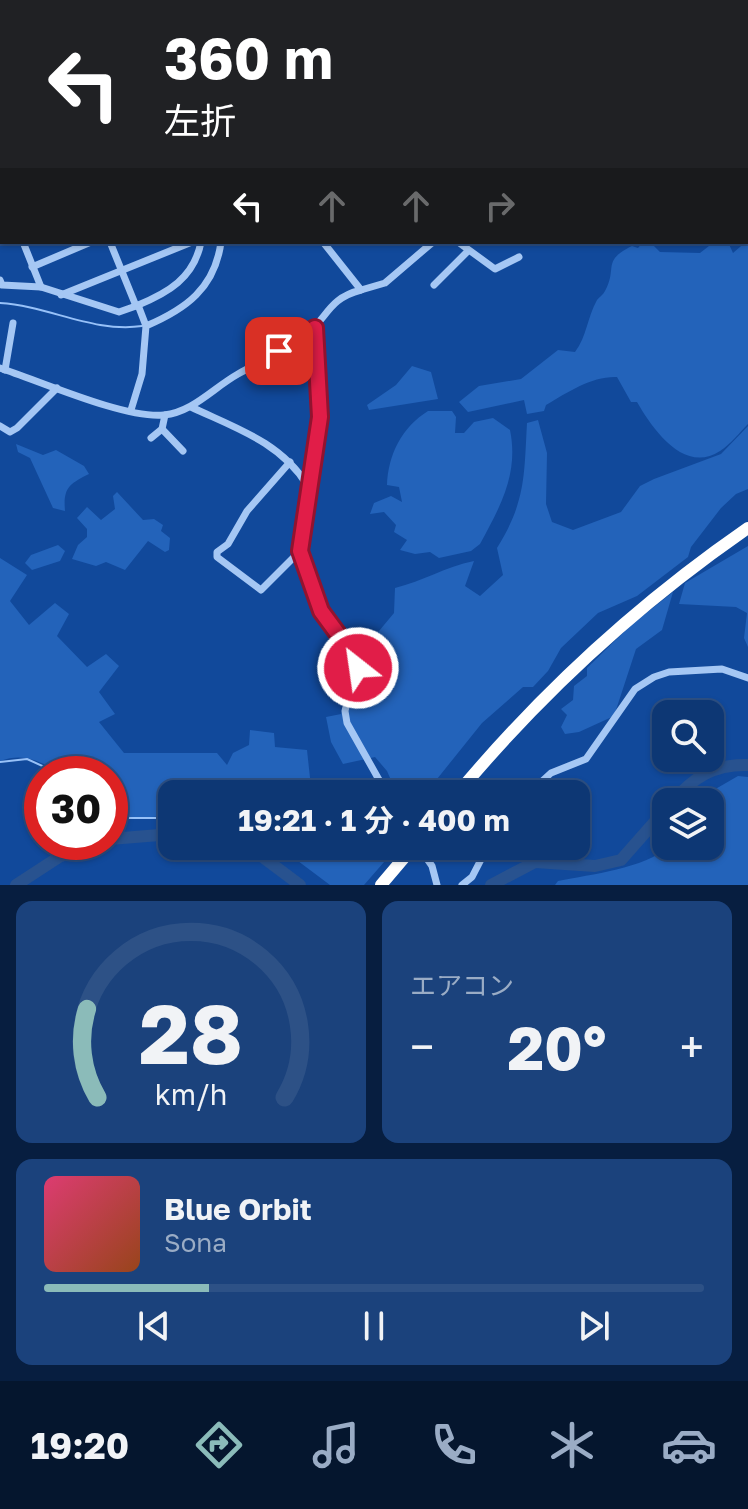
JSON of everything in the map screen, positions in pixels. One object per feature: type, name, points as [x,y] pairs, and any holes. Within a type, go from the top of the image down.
[{"type":"highway","points":[[470,780],[543,698],[658,592],[748,528]]},
{"type":"highway","points":[[381,885],[402,860]]},
{"type":"street","points":[[24,244],[41,287]]},
{"type":"street","points":[[32,267],[86,244]]},
{"type":"street","points":[[111,244],[146,326],[142,374],[131,410]]},
{"type":"street","points":[[59,296],[187,244]]},
{"type":"street","points":[[0,280],[2,285],[41,287],[59,296],[119,312],[165,294],[188,275],[200,244]]},
{"type":"street","points":[[146,326],[177,312],[204,290],[214,273],[221,244]]},
{"type":"street","points":[[325,244],[361,290]]},
{"type":"street","points":[[13,323],[2,369],[131,410],[165,415],[191,407],[216,388],[315,328],[336,300],[385,283],[431,244]]},
{"type":"street","points":[[460,244],[495,269],[519,257]]},
{"type":"street","points":[[434,285],[468,251]]},
{"type":"street","points":[[315,328],[320,417],[307,485],[300,551],[321,611],[357,660],[345,711],[347,723],[379,780]]},
{"type":"street","points":[[1,430],[10,432],[31,417],[57,388]]},
{"type":"street","points":[[191,407],[259,438],[290,462],[307,485]]},
{"type":"street","points":[[151,438],[162,429],[165,415]]},
{"type":"street","points":[[162,429],[183,451]]},
{"type":"street","points":[[290,462],[247,511],[228,544],[217,552],[217,557],[261,590],[300,551]]},
{"type":"street","points":[[543,780],[551,773],[586,759],[635,689],[654,677],[669,672],[722,669],[748,678]]},
{"type":"street","points":[[428,860],[437,885]]},
{"type":"street","points":[[462,885],[472,877],[481,860]]},
{"type":"shaded area","points":[[641,244],[652,244],[660,252],[700,253],[711,244],[729,244],[733,253],[748,244],[748,424],[720,451],[707,457],[682,453],[660,435],[637,402],[631,402],[617,377],[589,382],[546,405],[544,411],[527,414],[524,400],[468,412],[459,402],[479,386],[521,379],[558,350],[575,352],[597,300],[609,283],[613,261],[622,251],[632,246],[638,248]]},
{"type":"shaded area","points":[[412,366],[431,372],[438,399],[369,410],[367,405],[396,385]]},
{"type":"shaded area","points":[[428,411],[452,411],[456,417],[455,433],[464,433],[474,422],[493,418],[510,430],[512,446],[506,490],[480,544],[471,551],[439,558],[430,552],[415,554],[400,550],[407,540],[394,532],[396,525],[384,512],[370,514],[374,503],[391,496],[402,502],[399,487],[387,485],[390,463],[404,434]]},
{"type":"shaded area","points":[[538,420],[547,453],[546,504],[552,522],[573,530],[621,512],[640,486],[721,454],[748,426],[748,489],[736,494],[721,508],[691,547],[688,557],[637,596],[598,613],[561,648],[548,671],[533,687],[523,687],[482,723],[436,780],[391,780],[375,757],[343,764],[331,742],[326,717],[341,714],[374,637],[394,613],[395,588],[474,561],[465,586],[480,596],[503,575],[497,548],[514,516],[522,488],[527,423]]},
{"type":"shaded area","points":[[16,444],[43,455],[56,450],[84,466],[89,474],[66,492],[65,511],[53,508],[30,458],[18,452]]},
{"type":"shaded area","points":[[117,492],[143,520],[154,519],[163,525],[161,531],[170,538],[169,550],[165,552],[148,541],[125,570],[106,562],[96,566],[72,559],[78,545],[87,537],[87,529],[77,518],[87,507],[101,520],[115,509],[113,496]]},
{"type":"shaded area","points":[[58,545],[65,551],[60,561],[32,570],[25,563],[31,555]]},
{"type":"shaded area","points":[[748,546],[748,647],[744,638],[747,613],[736,607],[679,604],[685,583]]},
{"type":"shaded area","points":[[0,558],[27,575],[10,601],[29,625],[55,603],[69,614],[57,636],[87,667],[106,654],[119,666],[99,692],[115,714],[99,722],[124,753],[217,753],[227,765],[233,753],[249,745],[250,730],[274,733],[275,747],[307,750],[310,780],[158,780],[158,817],[132,818],[128,817],[128,756],[24,756],[0,761]]},
{"type":"shaded area","points":[[673,592],[662,630],[636,649],[614,716],[579,732],[565,734],[561,727],[567,715],[561,709],[573,700],[574,686],[587,676],[587,668],[631,625]]},
{"type":"shaded area","points":[[738,776],[748,777],[748,885],[555,885],[558,881],[601,873],[652,857],[652,860],[724,860],[724,788],[717,788]]},
{"type":"shaded area","points":[[297,860],[386,860],[364,885],[330,885]]},
{"type":"waterway","points":[[0,303],[106,326],[142,326]]},
{"type":"waterway","points":[[0,762],[24,759]]},
{"type":"waterway","points":[[686,788],[715,770],[748,765]]},
{"type":"waterway","points":[[128,818],[158,818]]},
{"type":"waterway","points":[[491,885],[535,862],[595,866],[621,860],[652,825]]},
{"type":"waterway","points":[[128,838],[158,835]]},
{"type":"waterway","points":[[16,885],[54,860]]},
{"type":"waterway","points":[[267,860],[300,885]]},
{"type":"route","points":[[279,351],[301,340],[315,328],[320,417],[307,485],[300,551],[304,571],[321,611],[357,660],[358,668]]}]
